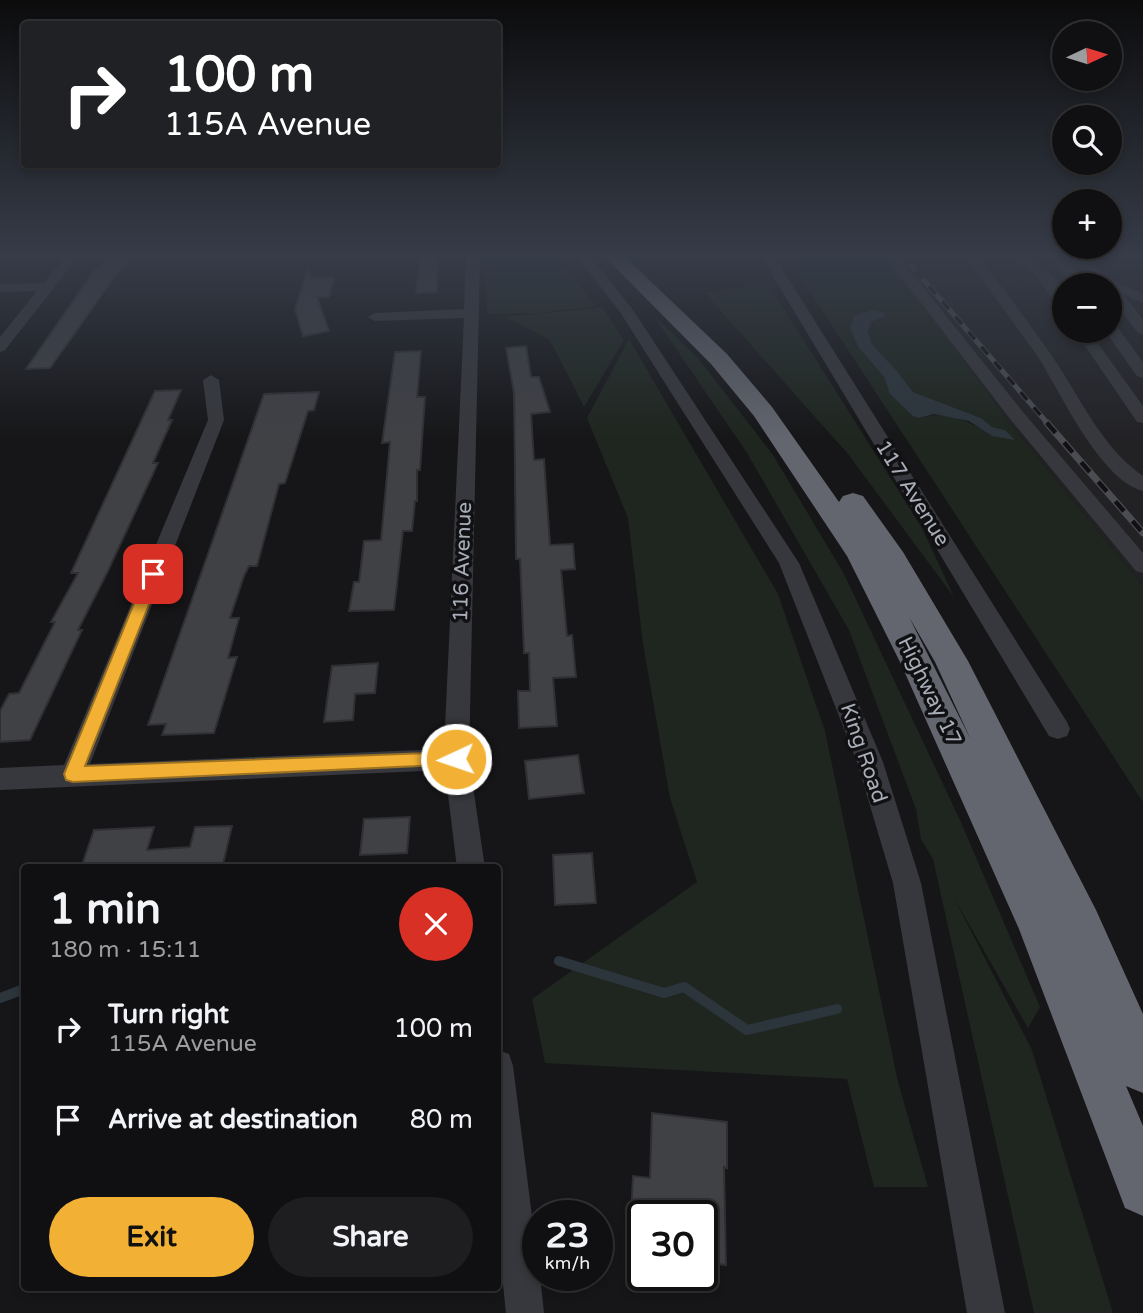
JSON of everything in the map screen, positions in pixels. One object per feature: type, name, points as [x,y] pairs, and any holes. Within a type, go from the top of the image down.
[{"type":"highway","name":"Highway 17","points":[[676,317],[719,359],[785,443],[861,554],[918,664],[1039,925],[1143,1190]]},
{"type":"highway","name":"Highway 17","points":[[697,317],[741,359],[832,471],[888,552],[951,661],[1081,925],[1143,1069]]},
{"type":"street","points":[[0,348],[24,317]]},
{"type":"street","name":"116 Avenue","points":[[470,864],[456,759],[471,317]]},
{"type":"street","name":"King Road","points":[[631,317],[789,563],[865,750],[907,883],[986,1313]]},
{"type":"street","name":"117 Avenue","points":[[805,317],[1058,729]]},
{"type":"street","points":[[941,317],[1017,416],[1143,566]]},
{"type":"street","points":[[1016,317],[1110,458],[1127,475],[1143,485]]},
{"type":"street","points":[[1090,343],[1143,418]]},
{"type":"street","points":[[1121,343],[1143,373]]},
{"type":"street","points":[[73,774],[216,420],[211,380]]},
{"type":"street","points":[[0,779],[456,759]]},
{"type":"street","points":[[501,1101],[525,1313]]},
{"type":"shaded area","points":[[507,317],[609,317],[624,340],[584,407],[550,340]]},
{"type":"shaded area","points":[[655,317],[698,358],[773,455],[844,574],[960,820],[1040,1007],[1028,1028],[954,898],[1032,1050],[1113,1313],[1034,1313],[933,859],[921,839],[916,809],[849,630],[747,453]]},
{"type":"shaded area","points":[[726,317],[789,317],[922,528],[954,597],[848,454]]},
{"type":"shaded area","points":[[827,317],[870,317],[859,348],[884,377],[890,394],[919,418],[939,415],[957,418],[992,436],[1005,430],[992,427],[981,418],[913,392],[872,344],[868,332],[871,322],[883,317],[934,317],[1008,421],[1143,586],[1143,802]]},
{"type":"shaded area","points":[[854,317],[883,317],[871,322],[868,332],[872,344],[913,392],[981,418],[992,427],[1005,430],[1015,440],[992,436],[969,421],[934,414],[919,418],[913,416],[890,394],[884,377],[859,348],[850,328]]},
{"type":"shaded area","points":[[934,317],[1052,317],[1052,343],[1122,343],[1122,317],[1143,317],[1143,586],[1008,421]]},
{"type":"shaded area","points":[[629,339],[778,594],[825,731],[898,1082],[928,1187],[874,1187],[847,1079],[545,1063],[532,999],[697,882],[670,798],[643,644],[628,518],[587,418]]},
{"type":"building","points":[[62,317],[86,317],[50,368],[26,369]]},
{"type":"building","points":[[297,317],[324,317],[329,331],[303,336]]},
{"type":"building","points":[[526,346],[531,377],[539,377],[550,412],[531,414],[534,460],[544,459],[550,545],[573,544],[575,569],[561,570],[567,636],[572,635],[576,677],[553,678],[557,726],[519,728],[518,691],[530,691],[529,653],[524,653],[520,559],[516,559],[514,393],[506,348]]},
{"type":"building","points":[[421,351],[417,397],[425,397],[420,470],[417,470],[417,501],[412,531],[403,531],[394,610],[349,611],[354,582],[359,582],[364,541],[381,540],[390,442],[382,443],[395,352]]},
{"type":"building","points":[[181,390],[168,420],[172,420],[153,463],[158,463],[78,630],[82,630],[30,740],[0,742],[0,711],[9,694],[19,693],[55,622],[51,622],[78,573],[71,573],[155,391]]},
{"type":"building","points":[[319,392],[314,410],[308,411],[285,483],[279,484],[257,566],[249,566],[230,618],[239,618],[228,658],[237,657],[214,733],[162,735],[166,724],[148,725],[264,394]]},
{"type":"building","points":[[378,663],[375,693],[355,694],[353,720],[324,722],[332,666]]},
{"type":"building","points":[[578,755],[584,793],[529,799],[525,761]]},
{"type":"building","points":[[410,817],[407,853],[360,855],[364,819]]},
{"type":"building","points":[[232,826],[223,864],[82,864],[94,830],[154,827],[147,850],[190,847],[195,827]]},
{"type":"building","points":[[592,853],[596,903],[555,905],[553,855]]},
{"type":"building","points":[[652,1113],[727,1122],[727,1168],[724,1167],[726,1265],[718,1264],[718,1200],[632,1200],[633,1176],[650,1178]]},
{"type":"waterway","points":[[559,961],[664,993],[684,987],[747,1030],[837,1009]]},
{"type":"waterway","points":[[0,998],[21,990]]},
{"type":"railway","points":[[956,317],[1049,425]]},
{"type":"railway","points":[[1047,423],[1143,533]]},
{"type":"route","points":[[153,574],[73,774],[456,759]]}]
